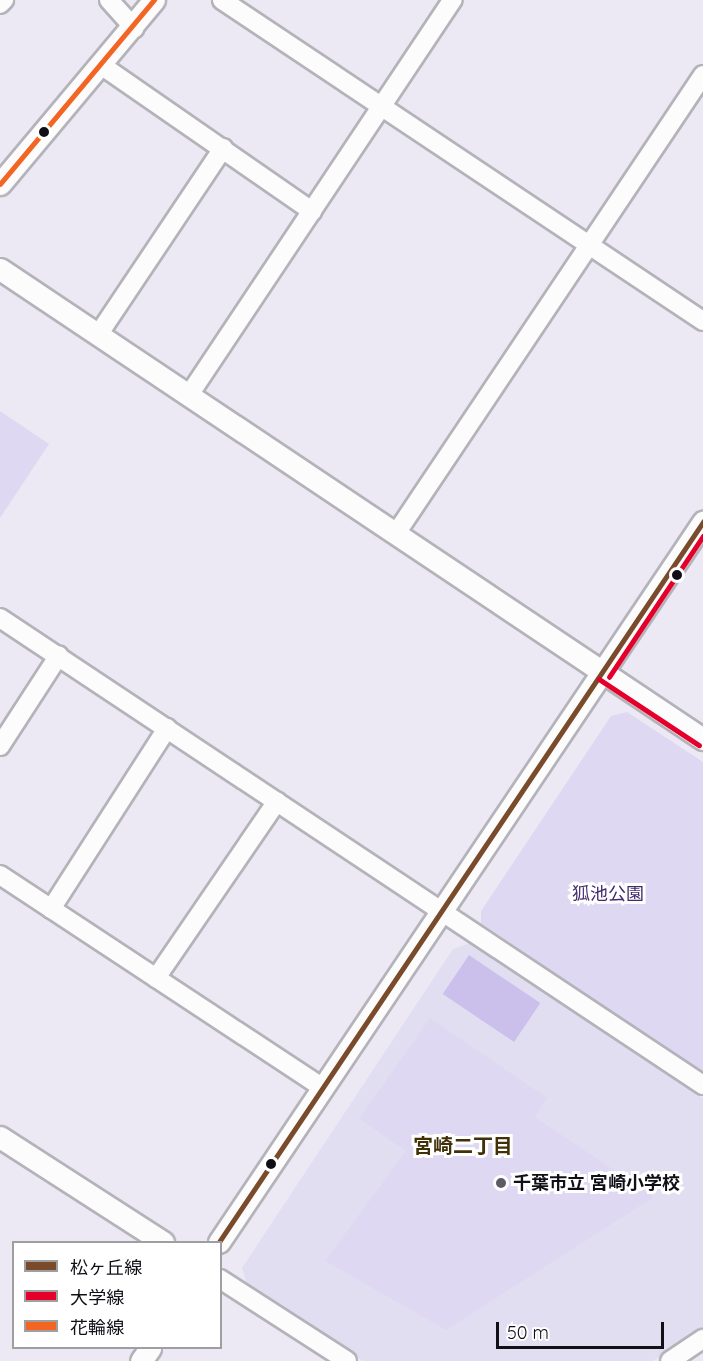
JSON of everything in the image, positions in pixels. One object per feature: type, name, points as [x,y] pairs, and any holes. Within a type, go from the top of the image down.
[{"type":"street","points":[[0,4],[4,0]]},
{"type":"street","points":[[109,0],[134,28]]},
{"type":"street","points":[[0,184],[134,28],[154,0]]},
{"type":"street","points":[[222,0],[703,321]]},
{"type":"street","points":[[189,395],[452,0]]},
{"type":"street","points":[[101,65],[312,211]]},
{"type":"street","points":[[397,532],[703,75]]},
{"type":"street","points":[[98,335],[223,148]]},
{"type":"street","points":[[0,269],[397,532],[703,739]]},
{"type":"street","points":[[220,1241],[445,913],[703,522]]},
{"type":"street","points":[[0,618],[59,655],[703,1085]]},
{"type":"street","points":[[0,746],[59,655]]},
{"type":"street","points":[[51,909],[167,728]]},
{"type":"street","points":[[156,978],[277,801]]},
{"type":"street","points":[[0,875],[324,1089]]},
{"type":"street","points":[[0,1137],[161,1241]]},
{"type":"street","points":[[222,1280],[347,1361]]},
{"type":"street","points":[[670,1361],[697,1349]]},
{"type":"shaded area","name":"千葉市立 宮崎小学校","points":[[470,943],[703,1098],[703,1327],[653,1361],[362,1361],[247,1284],[242,1268],[453,949]]},
{"type":"shaded area","points":[[469,955],[540,1003],[514,1042],[443,994]]},
{"type":"green space","points":[[0,411],[49,444],[0,518]]},
{"type":"green space","name":"狐池公園","points":[[627,712],[703,762],[703,1073],[481,923],[481,911],[611,716]]},
{"type":"green space","points":[[430,1018],[547,1098],[535,1117],[654,1197],[446,1330],[325,1261],[406,1151],[359,1119]]},
{"type":"transit line","name":"花輪線","points":[[0,184],[154,0]]},
{"type":"transit line","name":"松ヶ丘線","points":[[220,1241],[703,522]]},
{"type":"transit line","name":"大学線","points":[[609,677],[703,536]]},
{"type":"transit line","name":"大学線","points":[[599,679],[699,745]]},
{"type":"place","name":"千葉市立 宮崎小学校","points":[[501,1183]]},
{"type":"district","name":"宮崎二丁目","points":[[463,1145]]}]
